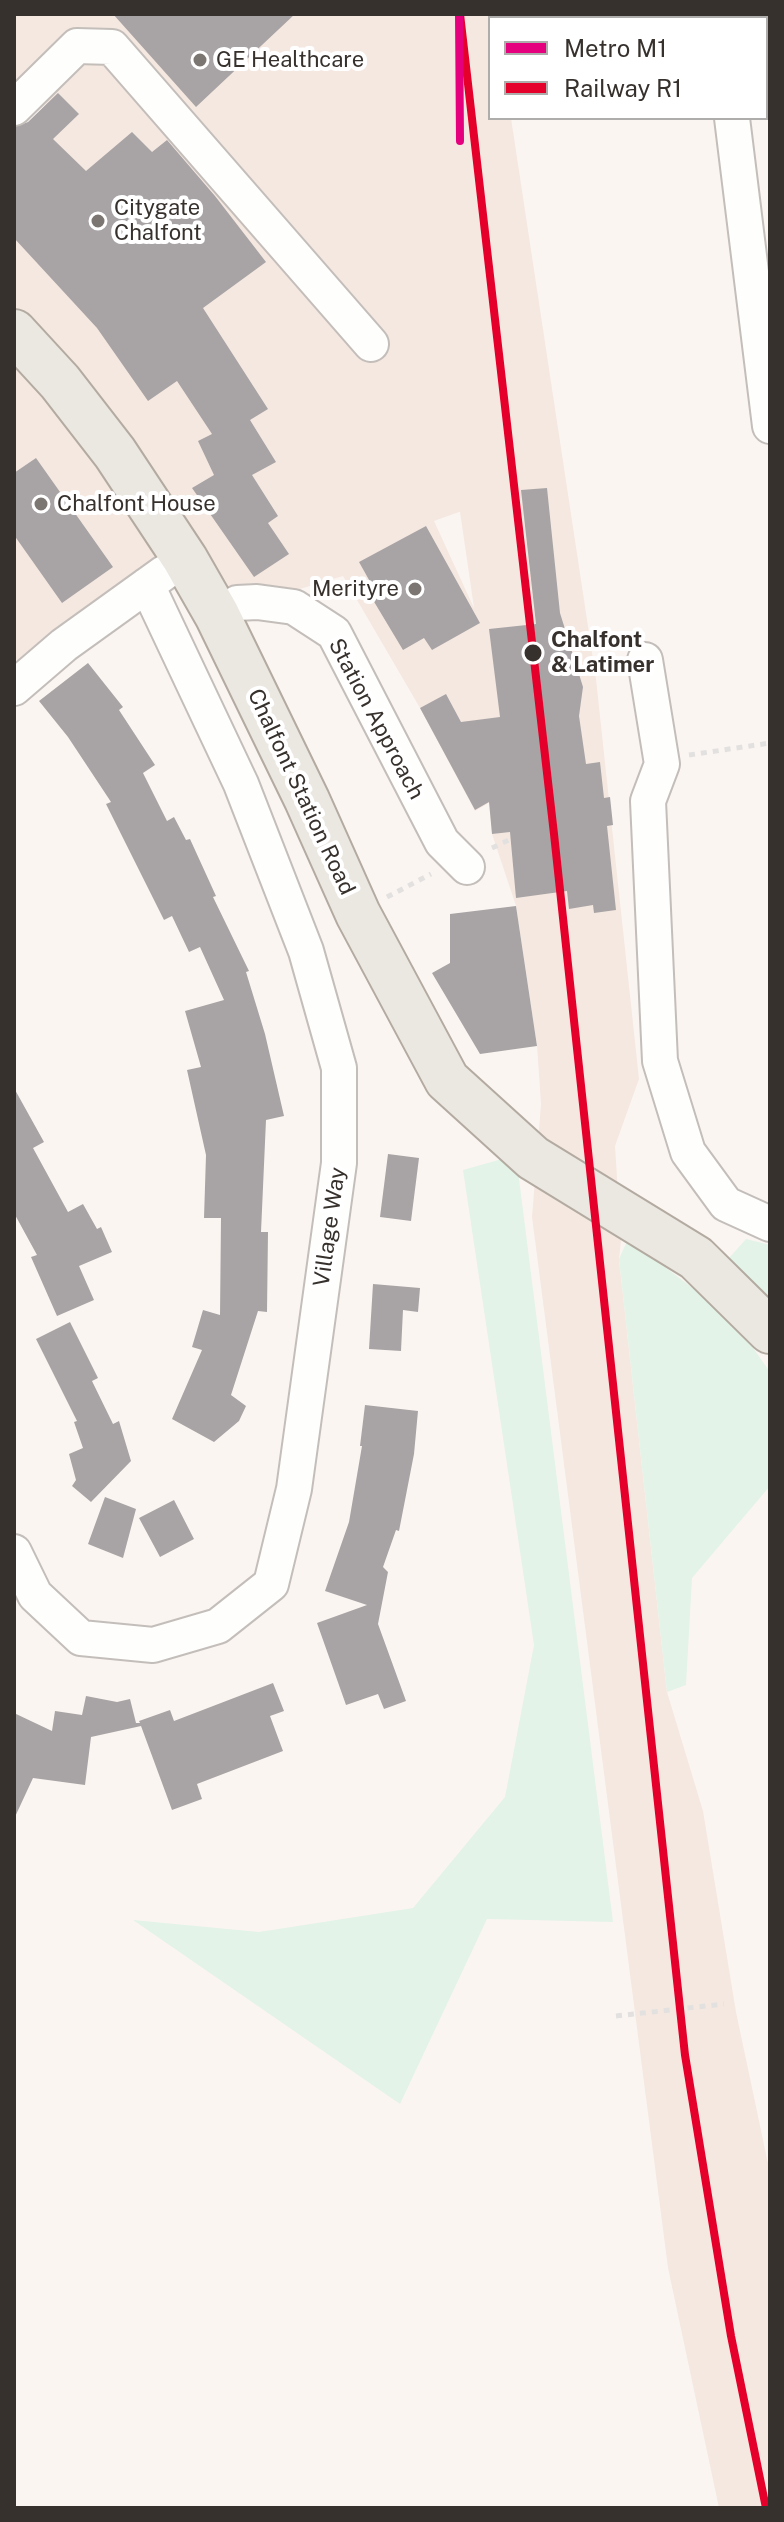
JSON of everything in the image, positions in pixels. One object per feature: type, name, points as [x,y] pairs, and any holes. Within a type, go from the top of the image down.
[{"type":"main road","name":"Chalfont Station Road","points":[[14,332],[60,382],[115,453],[185,559],[217,615],[307,800],[358,914],[447,1080],[533,1158],[696,1258],[770,1331]]},
{"type":"street","points":[[14,108],[77,46],[112,47],[371,344]]},
{"type":"street","points":[[732,120],[770,426]]},
{"type":"street","points":[[14,688],[64,645],[185,559]]},
{"type":"street","name":"Village Way","points":[[14,1552],[35,1595],[81,1638],[153,1645],[218,1626],[271,1584],[294,1489],[335,1194],[339,1163],[339,1068],[306,951],[241,784],[147,585]]},
{"type":"street","name":"Station Approach","points":[[217,615],[237,603],[294,607],[334,633],[442,842],[467,867]]},
{"type":"street","points":[[645,660],[662,764],[648,801],[660,1061],[688,1152],[726,1204],[770,1224]]},
{"type":"path","points":[[712,751],[770,743]]},
{"type":"path","points":[[380,900],[409,885]]},
{"type":"path","points":[[616,2016],[724,2004]]},
{"type":"shaded area","points":[[14,14],[501,14],[488,16],[488,120],[511,120],[596,679],[639,1079],[615,1146],[621,1241],[619,1259],[667,1692],[703,1811],[736,2012],[770,2173],[770,2508],[719,2508],[668,2268],[532,1217],[541,1104],[537,1046],[516,906],[492,834],[490,809],[499,797],[475,811],[420,708],[343,576],[257,602],[237,603],[185,560],[19,663],[14,656],[14,139],[46,104],[14,129]],"holes":[[[460,512],[474,608],[434,521]]]},
{"type":"green space","points":[[516,1155],[613,1922],[487,1919],[400,2104],[133,1920],[259,1932],[413,1908],[505,1797],[534,1645],[463,1170]]},
{"type":"green space","points":[[628,1239],[732,1318],[770,1372],[770,1486],[692,1578],[686,1685],[667,1692],[619,1259]]},
{"type":"green space","points":[[746,1239],[770,1245],[770,1299],[729,1258]]},
{"type":"building","name":"GE Healthcare","points":[[113,14],[295,14],[196,107]]},
{"type":"building","points":[[58,93],[79,114],[53,139],[86,171],[132,132],[152,152],[167,140],[266,262],[203,308],[268,409],[250,420],[276,462],[252,475],[278,516],[268,523],[289,554],[254,577],[192,488],[214,475],[198,441],[212,434],[177,381],[148,401],[97,328],[14,238],[14,127],[28,122]]},
{"type":"building","name":"Chalfont House","points":[[36,458],[113,567],[62,603],[14,535],[14,473]]},
{"type":"building","points":[[547,488],[560,613],[583,687],[579,716],[586,764],[600,762],[604,798],[610,797],[613,825],[607,826],[616,910],[594,913],[593,905],[569,909],[567,891],[516,898],[510,832],[492,834],[489,802],[475,810],[420,708],[446,694],[461,722],[500,717],[489,629],[536,624],[521,490]]},
{"type":"building","name":"Merityre","points":[[426,526],[480,623],[432,650],[424,638],[403,650],[367,590],[373,587],[359,562]]},
{"type":"building","points":[[88,663],[123,707],[119,710],[155,765],[143,773],[167,821],[174,817],[186,840],[190,839],[216,896],[213,897],[249,971],[246,972],[265,1034],[284,1116],[266,1120],[261,1232],[268,1232],[267,1312],[258,1311],[231,1395],[246,1406],[239,1421],[214,1442],[172,1419],[202,1350],[192,1347],[203,1310],[220,1315],[221,1218],[204,1218],[206,1155],[187,1070],[201,1067],[185,1011],[224,1000],[200,947],[189,952],[172,916],[164,920],[106,804],[111,802],[68,737],[39,701]]},
{"type":"building","points":[[516,906],[537,1046],[480,1054],[432,973],[450,963],[450,914]]},
{"type":"building","points":[[14,1088],[44,1142],[33,1148],[68,1212],[83,1204],[97,1229],[101,1227],[112,1252],[79,1266],[94,1300],[57,1316],[31,1257],[37,1255],[14,1213]]},
{"type":"building","points":[[388,1154],[419,1158],[411,1221],[380,1217]]},
{"type":"building","points":[[373,1284],[420,1288],[418,1312],[403,1310],[401,1351],[369,1349]]},
{"type":"building","points":[[70,1322],[98,1378],[92,1381],[113,1424],[119,1421],[131,1461],[91,1502],[72,1486],[76,1480],[69,1454],[83,1448],[74,1422],[77,1421],[36,1339]]},
{"type":"building","points":[[365,1405],[418,1411],[414,1454],[399,1531],[396,1530],[383,1567],[388,1572],[378,1624],[406,1701],[384,1709],[378,1694],[346,1705],[317,1623],[367,1605],[325,1591],[349,1522],[362,1446]]},
{"type":"building","points":[[105,1497],[136,1509],[123,1558],[88,1544]]},
{"type":"building","points":[[174,1500],[194,1539],[160,1557],[139,1518]]},
{"type":"building","points":[[273,1683],[284,1711],[270,1716],[283,1751],[197,1784],[202,1799],[172,1810],[141,1726],[91,1737],[85,1785],[33,1778],[14,1819],[14,1713],[52,1731],[55,1711],[82,1715],[86,1696],[117,1702],[130,1699],[136,1723],[170,1710],[174,1721]]},
{"type":"metro line","name":"M1","points":[[459,14],[460,141]]},
{"type":"rail line","name":"R1","points":[[460,14],[554,834],[685,2055],[731,2336],[766,2508]]},
{"type":"place","name":"GE Healthcare","points":[[200,60]]},
{"type":"place","name":"Citygate Chalfont","points":[[98,221]]},
{"type":"place","name":"Chalfont House","points":[[41,504]]},
{"type":"place","name":"Merityre","points":[[415,589]]},
{"type":"place","name":"Chalfont & Latimer","points":[[533,653]]}]
